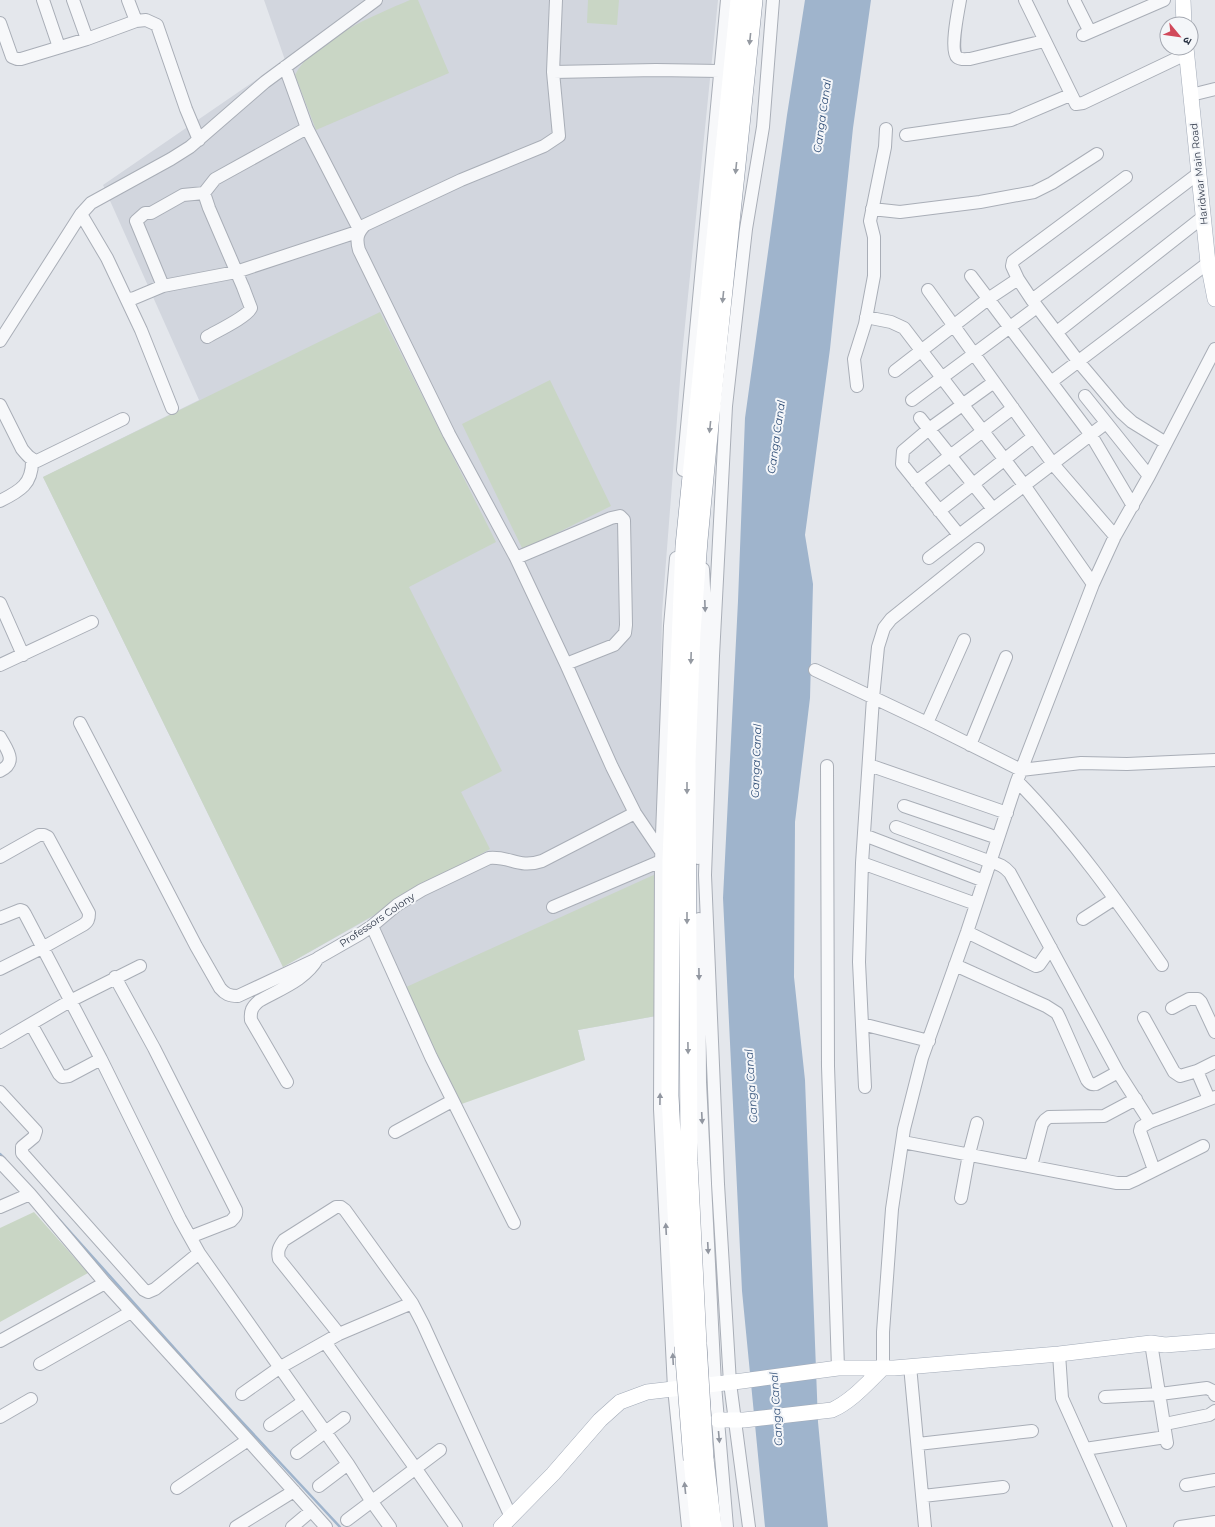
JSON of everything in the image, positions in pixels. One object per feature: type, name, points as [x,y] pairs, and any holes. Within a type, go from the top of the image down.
[{"type":"highway","points":[[713,1527],[699,1459],[670,1096],[670,859],[684,546],[739,0]]},
{"type":"highway","points":[[690,1345],[687,754],[692,632],[710,425],[754,0]]},
{"type":"highway","points":[[688,1526],[699,1459]]},
{"type":"main road","points":[[1183,0],[1184,16]]},
{"type":"main road","name":"Haridwar Main Road","points":[[1187,56],[1208,263],[1215,299]]},
{"type":"main road","points":[[506,1522],[553,1474],[600,1420],[620,1402],[647,1392],[830,1369],[883,1368],[1059,1354],[1151,1343],[1164,1337],[1215,1332]]},
{"type":"main road","points":[[1151,1343],[1165,1346],[1215,1341]]},
{"type":"main road","points":[[718,1420],[739,1420],[825,1412],[843,1405],[883,1368]]},
{"type":"street","points":[[42,0],[59,47]]},
{"type":"street","points":[[73,0],[87,39]]},
{"type":"street","points":[[128,0],[136,21]]},
{"type":"street","points":[[0,341],[81,214],[91,204],[171,159],[199,140],[265,82],[376,0]]},
{"type":"street","points":[[556,0],[553,72],[559,136],[544,146],[461,180],[365,225],[360,231],[356,240],[359,250],[449,434],[516,558],[612,767],[635,813],[662,857]]},
{"type":"street","points":[[688,1526],[674,1388],[660,1109],[662,857],[670,626],[692,366],[711,182],[727,0]]},
{"type":"street","points":[[749,1527],[718,1184],[705,875],[713,656],[726,406],[746,229],[763,127],[774,0]]},
{"type":"street","points":[[960,0],[953,49],[959,59],[970,59],[1044,41]]},
{"type":"street","points":[[1025,0],[1070,95],[1076,104],[1083,103],[1176,56]]},
{"type":"street","points":[[1074,0],[1087,33],[1146,4],[1164,0]]},
{"type":"street","points":[[0,23],[12,56],[14,58],[21,59],[87,39],[136,21],[146,20],[157,25],[186,108],[199,140]]},
{"type":"street","points":[[285,67],[307,128],[360,231]]},
{"type":"street","points":[[553,72],[656,70],[720,71]]},
{"type":"street","points":[[1191,95],[1215,89]]},
{"type":"street","points":[[906,135],[1011,120],[1070,95]]},
{"type":"street","points":[[163,286],[136,221],[145,214],[151,213],[183,195],[204,193],[215,179],[307,128]]},
{"type":"street","points":[[857,386],[854,359],[866,317],[874,276],[874,237],[870,221],[885,147],[886,129]]},
{"type":"street","points":[[872,209],[900,212],[980,202],[1034,192],[1052,183],[1097,154]]},
{"type":"street","points":[[912,400],[1010,328],[1035,303],[1199,173]]},
{"type":"street","points":[[1126,177],[1013,261],[1012,266],[1018,279],[1035,303],[1078,361],[1120,412],[1132,422],[1166,443]]},
{"type":"street","points":[[204,193],[251,308],[250,311],[207,337]]},
{"type":"street","points":[[81,214],[107,258],[126,298],[141,330],[172,408]]},
{"type":"street","points":[[1057,332],[1203,217]]},
{"type":"street","points":[[126,298],[132,299],[163,286],[236,272],[360,231]]},
{"type":"street","points":[[1051,382],[1208,263]]},
{"type":"street","points":[[971,276],[1091,434],[1133,506]]},
{"type":"street","points":[[895,371],[988,299],[1018,279]]},
{"type":"street","points":[[928,290],[1053,464],[1115,536]]},
{"type":"street","points":[[866,317],[891,322],[904,328],[1024,485],[1093,584]]},
{"type":"street","points":[[883,1368],[883,1332],[892,1209],[904,1129],[915,1083],[991,862],[1019,775],[1093,584],[1115,536],[1133,506],[1215,349]]},
{"type":"street","points":[[959,535],[902,464],[903,451],[929,429],[994,382]]},
{"type":"street","points":[[1085,396],[1149,476]]},
{"type":"street","points":[[0,405],[22,449],[32,460],[37,461],[123,419]]},
{"type":"street","points":[[916,482],[1013,408]]},
{"type":"street","points":[[920,418],[993,509]]},
{"type":"street","points":[[929,558],[1106,422]]},
{"type":"street","points":[[939,510],[1033,437]]},
{"type":"street","points":[[0,501],[13,495],[28,482],[31,476],[32,460]]},
{"type":"street","points":[[516,558],[611,518],[617,516],[623,518],[624,520],[626,625],[624,634],[614,645],[566,664]]},
{"type":"street","points":[[699,540],[704,573],[706,625],[698,831],[700,1082],[715,1384],[727,1527]]},
{"type":"street","points":[[865,1087],[858,962],[868,765],[878,647],[884,628],[891,619],[978,549]]},
{"type":"street","points":[[0,603],[23,654]]},
{"type":"street","points":[[0,665],[92,622]]},
{"type":"street","points":[[927,723],[964,640]]},
{"type":"street","points":[[970,745],[1006,657]]},
{"type":"street","points":[[815,670],[970,745],[1019,775],[1114,899],[1162,965]]},
{"type":"street","points":[[80,723],[196,946],[220,988],[225,993],[231,996],[238,996],[318,958]]},
{"type":"street","points":[[0,737],[10,757],[10,762],[7,767],[0,771]]},
{"type":"street","points":[[1019,775],[1081,763],[1127,764],[1215,760]]},
{"type":"street","points":[[868,765],[1007,813]]},
{"type":"street","points":[[826,766],[830,1369]]},
{"type":"street","points":[[904,806],[998,838]]},
{"type":"street","name":"Professors Colony","points":[[287,1082],[251,1020],[250,1013],[253,1006],[259,1001],[305,975],[318,958],[372,926],[392,909],[407,899],[485,859],[497,857],[522,864],[535,863],[635,813]]},
{"type":"street","points":[[896,827],[1000,864],[1006,868],[1118,1072],[1150,1122]]},
{"type":"street","points":[[0,857],[44,834],[48,837],[89,914],[87,922],[42,948],[0,969]]},
{"type":"street","points":[[864,835],[984,881]]},
{"type":"street","points":[[553,907],[662,857]]},
{"type":"street","points":[[862,863],[976,904]]},
{"type":"street","points":[[1083,919],[1114,899]]},
{"type":"street","points":[[0,918],[16,910],[23,911],[101,1059],[199,1253],[348,1464],[390,1527]]},
{"type":"street","points":[[372,926],[452,1100],[514,1223]]},
{"type":"street","points":[[967,932],[1036,966],[1039,965],[1051,948]]},
{"type":"street","points":[[955,965],[1046,1006],[1057,1013],[1086,1080],[1090,1084],[1096,1084],[1118,1072]]},
{"type":"street","points":[[0,1042],[70,1001],[140,966]]},
{"type":"street","points":[[115,978],[154,1048],[236,1210],[235,1217],[231,1221],[190,1237]]},
{"type":"street","points":[[1172,1008],[1189,999],[1198,999],[1201,1002],[1215,1031]]},
{"type":"street","points":[[1144,1018],[1174,1072],[1180,1076],[1197,1071],[1215,1062]]},
{"type":"street","points":[[31,1024],[62,1077],[69,1076],[101,1059]]},
{"type":"street","points":[[862,1024],[929,1041]]},
{"type":"street","points":[[1154,1170],[1140,1131],[1141,1128],[1150,1122],[1212,1098],[1197,1071]]},
{"type":"street","points":[[0,1092],[36,1131],[34,1137],[22,1147],[22,1154],[144,1290],[148,1292],[155,1289],[199,1253]]},
{"type":"street","points":[[1031,1166],[1042,1124],[1045,1120],[1049,1118],[1104,1116],[1136,1099]]},
{"type":"street","points":[[395,1132],[452,1100]]},
{"type":"street","points":[[961,1198],[969,1154],[977,1123]]},
{"type":"street","points":[[903,1142],[1117,1183],[1128,1183],[1203,1146]]},
{"type":"street","points":[[0,1162],[30,1194],[105,1283],[326,1527]]},
{"type":"street","points":[[0,1207],[30,1194]]},
{"type":"street","points":[[339,1334],[279,1259],[278,1253],[284,1240],[336,1206],[345,1210],[412,1303],[437,1352],[506,1522]]},
{"type":"street","points":[[0,1341],[105,1283]]},
{"type":"street","points":[[242,1394],[279,1368],[339,1334],[412,1303]]},
{"type":"street","points":[[40,1364],[131,1312]]},
{"type":"street","points":[[325,1342],[456,1527]]},
{"type":"street","points":[[1085,1449],[1166,1440],[1165,1424],[1151,1343]]},
{"type":"street","points":[[1059,1354],[1062,1398],[1120,1527]]},
{"type":"street","points":[[910,1366],[925,1527]]},
{"type":"street","points":[[1105,1397],[1160,1394],[1207,1388],[1213,1391],[1215,1395]]},
{"type":"street","points":[[0,1417],[30,1399]]},
{"type":"street","points":[[270,1425],[303,1402]]},
{"type":"street","points":[[1165,1424],[1209,1415],[1215,1411]]},
{"type":"street","points":[[297,1453],[344,1418]]},
{"type":"street","points":[[918,1444],[1032,1431]]},
{"type":"street","points":[[176,1488],[248,1440]]},
{"type":"street","points":[[347,1520],[440,1450]]},
{"type":"street","points":[[318,1486],[348,1464]]},
{"type":"street","points":[[1186,1485],[1215,1480]]},
{"type":"street","points":[[923,1496],[1002,1487]]},
{"type":"street","points":[[236,1527],[294,1491]]},
{"type":"street","points":[[292,1527],[311,1511]]},
{"type":"street","points":[[1180,1527],[1215,1522]]},
{"type":"shaded area","points":[[264,0],[718,0],[682,355],[662,613],[656,1016],[578,1030],[585,1060],[404,988],[372,917],[283,967],[43,477],[199,400],[103,185],[285,60]]},
{"type":"green space","points":[[410,0],[418,0],[449,73],[316,130],[295,75],[304,62],[330,40],[346,30]]},
{"type":"green space","points":[[588,0],[619,0],[617,25],[587,23]]},
{"type":"green space","points":[[380,312],[496,542],[409,587],[502,771],[461,792],[490,849],[283,967],[43,477]]},
{"type":"green space","points":[[550,380],[611,506],[523,550],[462,424]]},
{"type":"green space","points":[[658,873],[656,1016],[578,1030],[585,1060],[456,1106],[404,988]]},
{"type":"green space","points":[[34,1212],[88,1273],[0,1322],[0,1228]]},
{"type":"water","name":"Ganga Canal","points":[[805,0],[871,0],[853,128],[830,349],[805,535],[813,584],[810,698],[795,822],[794,977],[805,1080],[818,1422],[828,1527],[765,1527],[742,1291],[723,898],[738,601],[745,418],[787,115]]},
{"type":"waterway","points":[[0,1154],[5,1159]]},
{"type":"waterway","points":[[56,1216],[202,1379],[340,1527]]}]
